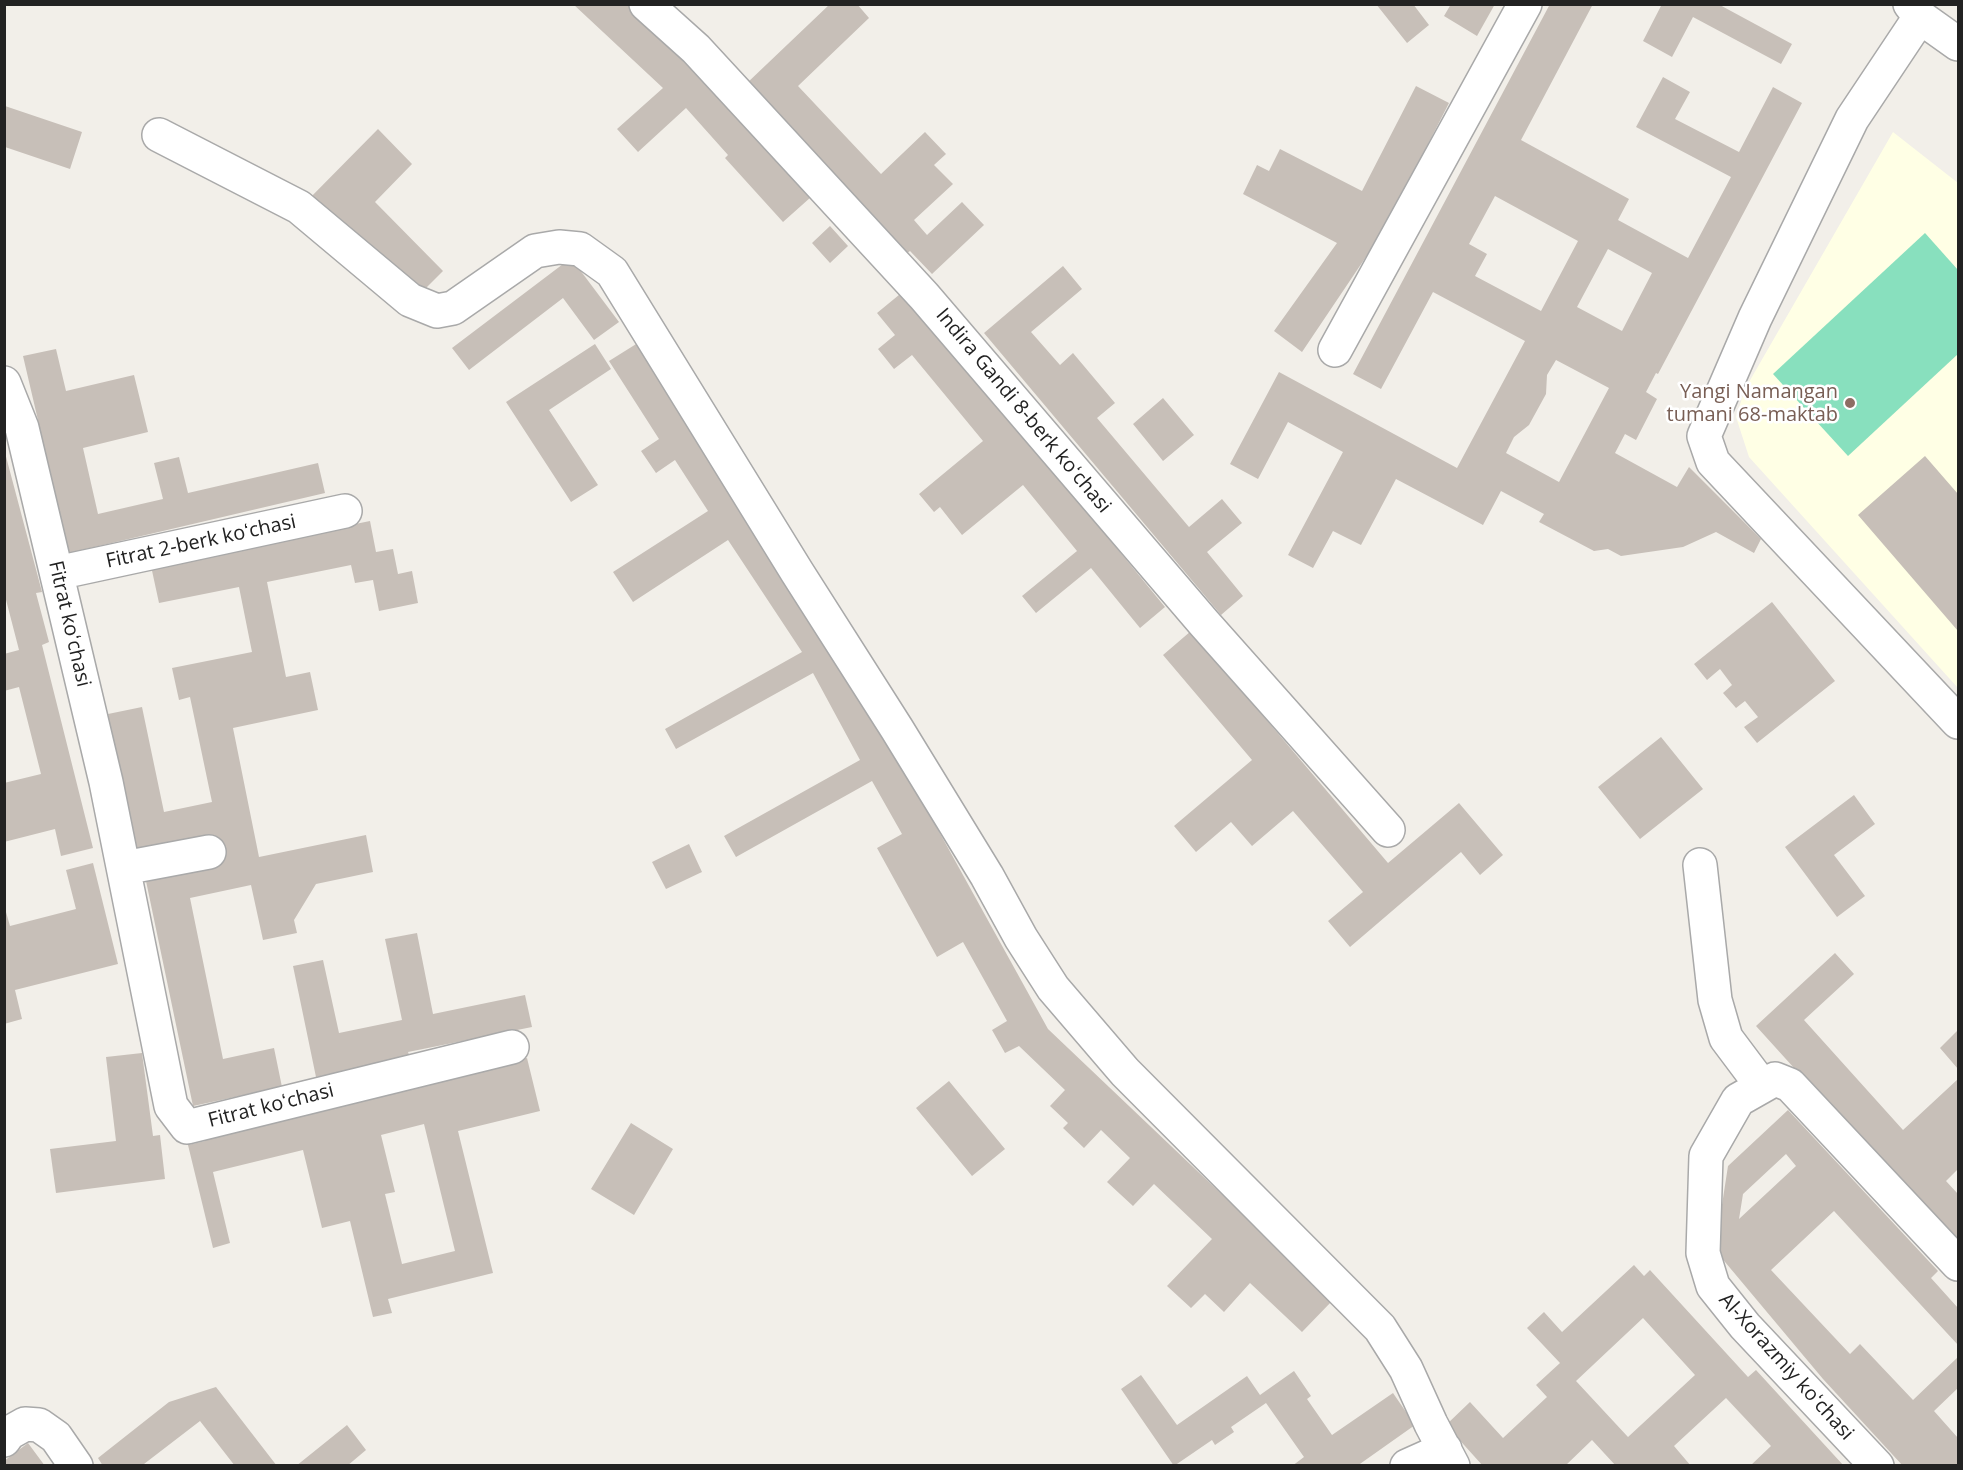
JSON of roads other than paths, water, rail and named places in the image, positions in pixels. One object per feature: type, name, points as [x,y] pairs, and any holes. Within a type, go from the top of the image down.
[{"type":"street","name":"Indira Gandi 8-berk koʻchasi","points":[[646,4],[696,49],[924,296],[1204,623],[1388,830]]},
{"type":"street","points":[[1335,350],[1525,4]]},
{"type":"street","points":[[1959,44],[1915,11],[1852,119],[1755,318],[1704,436],[1713,462],[1959,722]]},
{"type":"street","points":[[159,135],[299,207],[410,300],[437,311],[453,308],[535,251],[559,246],[580,249],[612,272],[903,739],[1053,988],[1125,1071],[1380,1328],[1406,1369],[1449,1457],[1407,1466]]},
{"type":"street","name":"Fitrat koʻchasi","points":[[4,383],[22,428],[57,573],[124,868],[171,1106],[187,1127],[512,1047]]},
{"type":"street","name":"Fitrat 2-berk koʻchasi","points":[[57,573],[345,511]]},
{"type":"street","points":[[124,868],[209,852]]},
{"type":"street","points":[[1700,866],[1715,1000],[1726,1038],[1762,1086],[1775,1079],[1790,1085],[1959,1264]]},
{"type":"street","name":"Al-Xorazmiy koʻchasi","points":[[1762,1086],[1738,1100],[1706,1156],[1703,1253],[1713,1286],[1745,1326],[1877,1466]]},
{"type":"street","points":[[4,1440],[9,1433],[25,1424],[39,1425],[56,1437],[75,1466]]},
{"type":"place","name":"Yangi Namangan tumani 68-maktab","points":[[1850,403]]}]
